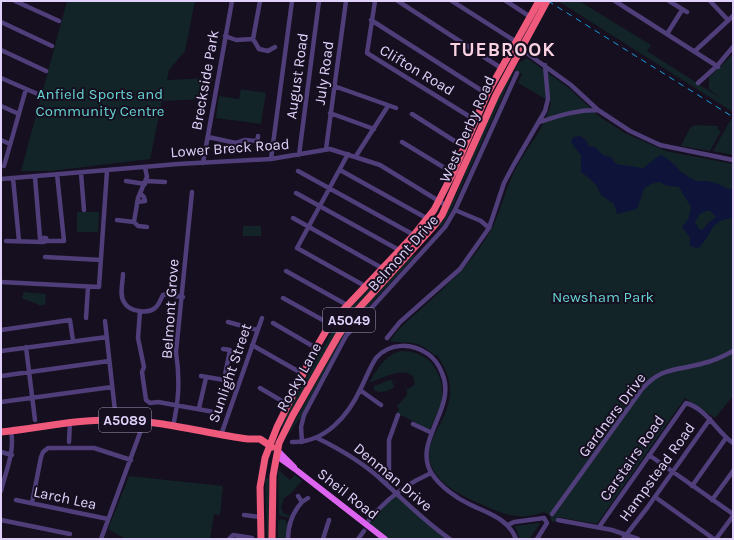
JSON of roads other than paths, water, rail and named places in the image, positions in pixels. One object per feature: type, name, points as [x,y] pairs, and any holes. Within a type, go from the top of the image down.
[{"type":"highway","name":"West Derby Road","points":[[439,201],[487,94],[515,41],[539,1]]},
{"type":"highway","name":"West Derby Road","points":[[448,206],[484,120],[547,1]]},
{"type":"highway","points":[[515,41],[521,49]]},
{"type":"highway","name":"Rocky Lane","points":[[268,447],[287,404],[330,324],[414,235],[428,219],[439,201]]},
{"type":"highway","name":"Rocky Lane","points":[[277,454],[282,435],[338,336],[359,308],[434,226],[448,206]]},
{"type":"highway","name":"A5089","points":[[1,432],[70,423],[116,420],[173,426],[248,439],[268,447]]},
{"type":"highway","points":[[268,447],[277,454]]},
{"type":"highway","name":"A5049","points":[[261,539],[260,486],[268,447]]},
{"type":"highway","name":"A5049","points":[[272,539],[273,476],[277,454]]},
{"type":"main road","name":"Sheil Road","points":[[277,454],[385,539]]},
{"type":"street","points":[[15,1],[58,21]]},
{"type":"street","name":"Breckside Park","points":[[203,163],[232,1]]},
{"type":"street","points":[[260,1],[253,39],[259,49],[268,51],[275,47]]},
{"type":"street","points":[[272,159],[292,1]]},
{"type":"street","name":"August Road","points":[[299,155],[319,1]]},
{"type":"street","name":"July Road","points":[[326,149],[346,1]]},
{"type":"street","points":[[375,1],[372,20],[487,94]]},
{"type":"street","points":[[398,1],[501,68]]},
{"type":"street","points":[[452,1],[515,41]]},
{"type":"street","points":[[506,1],[529,16]]},
{"type":"street","points":[[616,1],[717,66]]},
{"type":"street","points":[[668,1],[687,12]]},
{"type":"street","points":[[710,1],[728,20]]},
{"type":"street","points":[[667,34],[682,10]]},
{"type":"street","points":[[695,51],[733,16]]},
{"type":"street","name":"Clifton Road","points":[[372,20],[367,53],[475,120]]},
{"type":"street","points":[[1,22],[52,46]]},
{"type":"street","points":[[225,36],[236,40],[253,39]]},
{"type":"street","points":[[698,83],[717,66],[733,47]]},
{"type":"street","points":[[521,49],[571,85],[598,110],[630,132],[660,145],[733,160]]},
{"type":"street","points":[[1,50],[46,71]]},
{"type":"street","points":[[387,338],[400,322],[460,269],[489,228],[504,183],[512,166],[546,111],[548,99],[545,65]]},
{"type":"street","name":"Belmont Drive","points":[[302,442],[301,427],[304,415],[346,336],[445,227],[455,210],[517,74]]},
{"type":"street","points":[[1,78],[40,95]]},
{"type":"street","points":[[334,86],[396,108]]},
{"type":"street","points":[[4,166],[26,89]]},
{"type":"street","points":[[1,106],[19,114]]},
{"type":"street","points":[[356,156],[388,106]]},
{"type":"street","points":[[540,122],[565,113],[579,110],[598,110]]},
{"type":"street","points":[[330,113],[374,129]]},
{"type":"street","points":[[412,114],[464,147]]},
{"type":"street","points":[[208,137],[236,143],[245,140],[257,141]]},
{"type":"street","points":[[1,140],[10,144]]},
{"type":"street","points":[[402,142],[452,173]]},
{"type":"street","name":"Lower Breck Road","points":[[1,178],[35,177],[145,167],[272,159],[326,149],[356,156],[380,164],[448,206]]},
{"type":"street","points":[[348,154],[297,248],[365,286]]},
{"type":"street","points":[[134,222],[137,202],[146,183],[147,177],[145,167]]},
{"type":"street","points":[[340,170],[428,219]]},
{"type":"street","points":[[1,282],[99,287],[107,171]]},
{"type":"street","points":[[298,171],[414,235]]},
{"type":"street","points":[[81,173],[84,210]]},
{"type":"street","points":[[6,241],[64,241],[57,174]]},
{"type":"street","points":[[35,177],[40,238],[46,238],[47,241]]},
{"type":"street","points":[[13,178],[19,241]]},
{"type":"street","points":[[126,181],[146,183],[165,182]]},
{"type":"street","name":"Belmont Grove","points":[[173,426],[180,376],[176,352],[183,297],[192,192]]},
{"type":"street","points":[[296,193],[399,250]]},
{"type":"street","points":[[455,210],[481,221],[489,228]]},
{"type":"street","points":[[294,218],[382,268]]},
{"type":"street","points":[[117,220],[134,222],[138,226],[147,227]]},
{"type":"street","points":[[44,257],[101,260]]},
{"type":"street","points":[[286,271],[347,305]]},
{"type":"street","points":[[123,274],[122,297],[130,309],[140,311],[155,308],[163,294],[167,293],[183,297]]},
{"type":"street","points":[[86,318],[88,287]]},
{"type":"street","points":[[283,298],[330,324]]},
{"type":"street","points":[[140,311],[138,338],[144,367],[142,372],[146,400],[150,403],[158,402],[199,408],[214,412]]},
{"type":"street","name":"Sunlight Street","points":[[222,435],[262,318]]},
{"type":"street","points":[[1,330],[70,320],[73,341]]},
{"type":"street","points":[[105,321],[116,420]]},
{"type":"street","points":[[228,322],[257,330]]},
{"type":"street","points":[[273,323],[316,348]]},
{"type":"street","points":[[1,351],[107,337]]},
{"type":"street","points":[[252,345],[303,374]]},
{"type":"street","points":[[292,442],[302,442],[317,438],[339,421],[351,406],[376,358],[390,348],[401,345],[421,349],[438,364],[444,378],[446,393],[441,415],[428,444],[427,459],[431,473],[446,489],[456,496],[493,515],[508,525],[516,539]]},
{"type":"street","points":[[26,347],[35,420]]},
{"type":"street","points":[[201,376],[224,380],[230,350],[223,349]]},
{"type":"street","name":"Gardners Drive","points":[[552,514],[650,380],[666,370],[703,364],[733,350]]},
{"type":"street","points":[[1,376],[109,361]]},
{"type":"street","points":[[199,408],[206,378]]},
{"type":"street","points":[[1,402],[112,387]]},
{"type":"street","points":[[260,388],[287,404]]},
{"type":"street","points":[[360,390],[381,405]]},
{"type":"street","name":"Carstairs Road","points":[[599,527],[648,455],[686,403],[710,419]]},
{"type":"street","points":[[386,483],[389,476],[389,440],[398,415]]},
{"type":"street","points":[[710,419],[726,438],[733,443]]},
{"type":"street","name":"Hampstead Road","points":[[625,537],[710,419]]},
{"type":"street","points":[[101,539],[144,422]]},
{"type":"street","points":[[69,442],[70,423]]},
{"type":"street","points":[[413,424],[432,433]]},
{"type":"street","points":[[1,487],[12,455],[13,443],[11,431]]},
{"type":"street","name":"Denman Drive","points":[[317,438],[338,447],[386,483],[396,494],[430,524],[450,539]]},
{"type":"street","points":[[692,486],[726,438]]},
{"type":"street","points":[[32,503],[41,457],[43,452],[48,448],[94,448],[131,460]]},
{"type":"street","points":[[1,452],[12,455]]},
{"type":"street","points":[[648,455],[733,515],[715,539],[655,497]]},
{"type":"street","points":[[712,500],[733,471]]},
{"type":"street","points":[[369,520],[380,507],[396,494],[431,473]]},
{"type":"street","points":[[298,496],[302,502]]},
{"type":"street","points":[[288,539],[288,530],[293,515],[302,502],[308,498]]},
{"type":"street","name":"Larch Lea","points":[[16,500],[108,519]]},
{"type":"street","points":[[244,515],[260,517]]},
{"type":"street","points":[[508,525],[514,522],[544,518],[548,523],[537,539]]},
{"type":"street","points":[[1,520],[70,534]]},
{"type":"street","points":[[323,539],[329,520]]},
{"type":"street","points":[[558,520],[599,527],[625,537],[638,539]]},
{"type":"street","points":[[327,526],[334,528]]},
{"type":"street","points":[[358,539],[364,531]]},
{"type":"street","points":[[59,539],[61,532]]},
{"type":"street","points":[[229,539],[234,535],[244,538],[252,538]]},
{"type":"railway","points":[[548,1],[733,117]]},
{"type":"district","name":"TUEBROOK","points":[[503,50]]},
{"type":"park label","name":"Anfield Sports and Community Centre","points":[[100,102]]},
{"type":"park label","name":"Newsham Park","points":[[603,297]]}]
